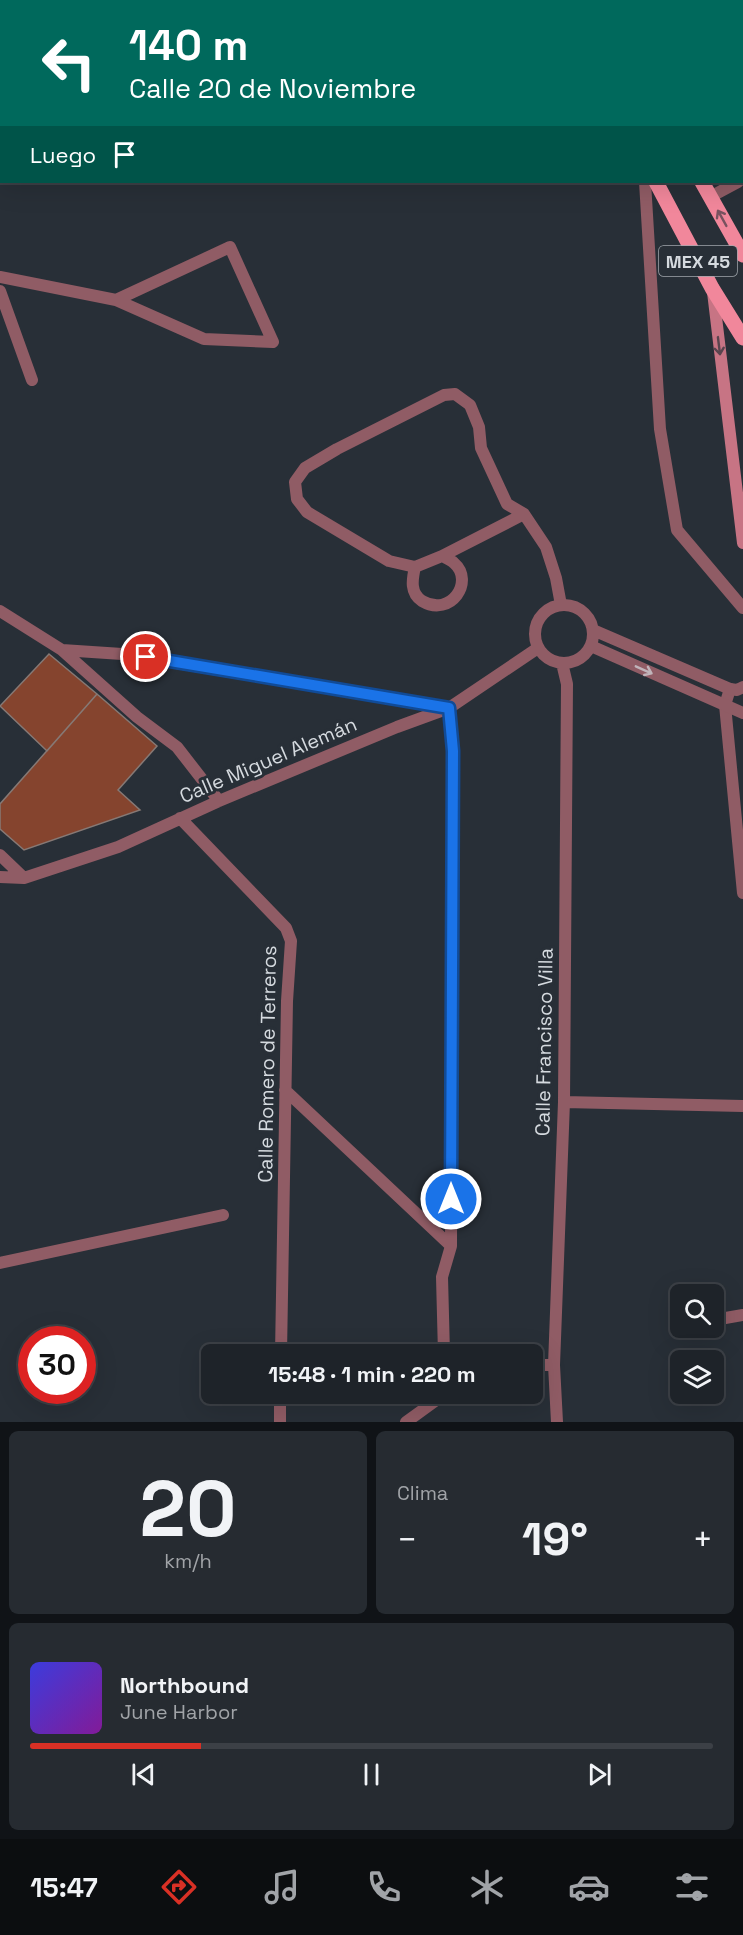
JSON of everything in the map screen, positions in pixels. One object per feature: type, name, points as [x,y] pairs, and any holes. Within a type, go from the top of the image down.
[{"type":"main road","name":"MEX 45","points":[[657,183],[712,288],[743,338]]},
{"type":"main road","name":"MEX 45","points":[[703,183],[743,255]]},
{"type":"street","points":[[645,183],[660,429],[677,530],[743,608]]},
{"type":"street","points":[[710,196],[736,183]]},
{"type":"street","points":[[0,278],[116,300],[204,339],[273,342],[230,247],[116,300]]},
{"type":"street","points":[[712,288],[741,511],[743,543]]},
{"type":"street","points":[[0,291],[32,380]]},
{"type":"street","points":[[524,514],[442,556],[415,567],[389,561],[307,512],[297,499],[295,483],[305,468],[337,449],[444,395],[455,394],[470,405],[478,427],[481,448],[507,504],[524,514],[546,547],[556,578],[561,605]]},
{"type":"street","points":[[415,567],[411,583],[417,598],[431,606],[447,605],[459,594],[462,578],[456,564],[442,556]]},
{"type":"street","points":[[561,605],[571,605],[580,609],[587,615],[593,630],[588,652],[572,662],[562,663],[544,656],[535,639],[538,621],[544,613],[552,607],[561,605]]},
{"type":"street","points":[[0,611],[62,650],[137,717],[177,747],[219,801]]},
{"type":"street","points":[[593,630],[736,689],[724,705],[743,893]]},
{"type":"street","points":[[591,646],[743,713]]},
{"type":"street","name":"Calle Miguel Alemán","points":[[0,878],[24,878],[118,847],[219,801],[449,708],[538,648]]},
{"type":"street","points":[[62,650],[122,654],[449,708],[453,751],[451,1246],[442,1277],[444,1344]]},
{"type":"street","name":"Calle Francisco Villa","points":[[556,1422],[554,1365],[564,1102],[567,684],[562,663]]},
{"type":"street","name":"Calle Romero de Terreros","points":[[180,818],[286,927],[291,941],[287,1001],[281,1344]]},
{"type":"street","points":[[0,855],[24,878]]},
{"type":"street","points":[[285,1090],[451,1246]]},
{"type":"street","points":[[564,1102],[743,1106]]},
{"type":"street","points":[[0,1263],[223,1215]]},
{"type":"street","points":[[724,1318],[743,1315]]},
{"type":"street","points":[[543,1365],[554,1365]]},
{"type":"street","points":[[280,1404],[280,1422]]},
{"type":"street","points":[[406,1422],[431,1404]]},
{"type":"building","points":[[49,654],[97,694],[47,751],[0,706]]},
{"type":"building","points":[[97,694],[157,746],[118,790],[140,810],[24,850],[0,829],[0,804]]},
{"type":"route","points":[[146,657],[449,708],[453,751],[451,1199]]}]
